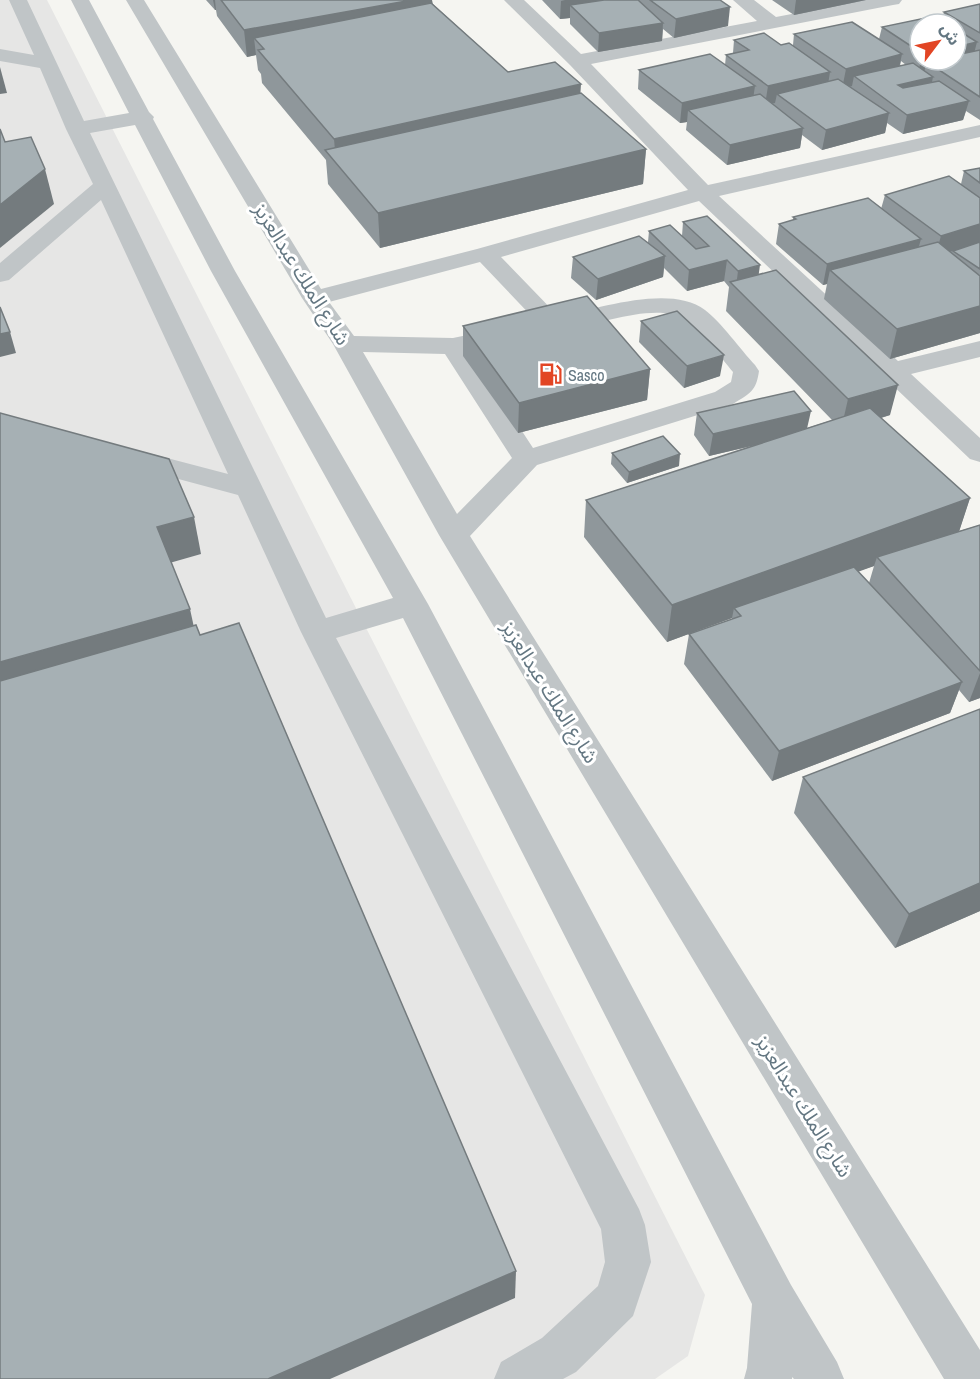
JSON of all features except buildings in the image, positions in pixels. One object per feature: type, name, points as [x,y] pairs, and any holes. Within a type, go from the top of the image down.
[{"type":"street","points":[[18,0],[49,64],[76,129],[105,185],[317,632],[623,1225],[628,1262],[617,1300],[559,1355],[518,1379]]},
{"type":"street","points":[[80,0],[144,117],[223,271],[412,604],[775,1301],[820,1379]]},
{"type":"street","name":"شارع الملك عبدالعزيز","points":[[135,0],[315,298],[346,344],[454,535],[971,1379]]},
{"type":"street","points":[[513,0],[577,61],[703,193],[980,453]]},
{"type":"street","points":[[742,0],[772,23]]},
{"type":"street","points":[[577,61],[893,0]]},
{"type":"street","points":[[0,55],[49,64]]},
{"type":"street","points":[[76,129],[144,117]]},
{"type":"street","points":[[315,298],[485,254],[703,193],[980,131]]},
{"type":"street","points":[[0,275],[105,185]]},
{"type":"street","points":[[485,254],[586,356]]},
{"type":"street","points":[[346,344],[453,346],[653,305],[675,305],[696,315],[746,371],[744,385],[724,398],[643,411],[526,459],[454,535]]},
{"type":"street","points":[[453,346],[526,459]]},
{"type":"street","points":[[894,370],[980,349]]},
{"type":"street","points":[[102,449],[249,489]]},
{"type":"street","points":[[317,632],[412,604]]},
{"type":"street","points":[[768,1379],[771,1368],[775,1301]]},
{"type":"shaded area","points":[[0,0],[47,0],[705,1295],[688,1356],[655,1379],[0,1379]]},
{"type":"place","name":"Sasco","points":[[550,375]]}]
